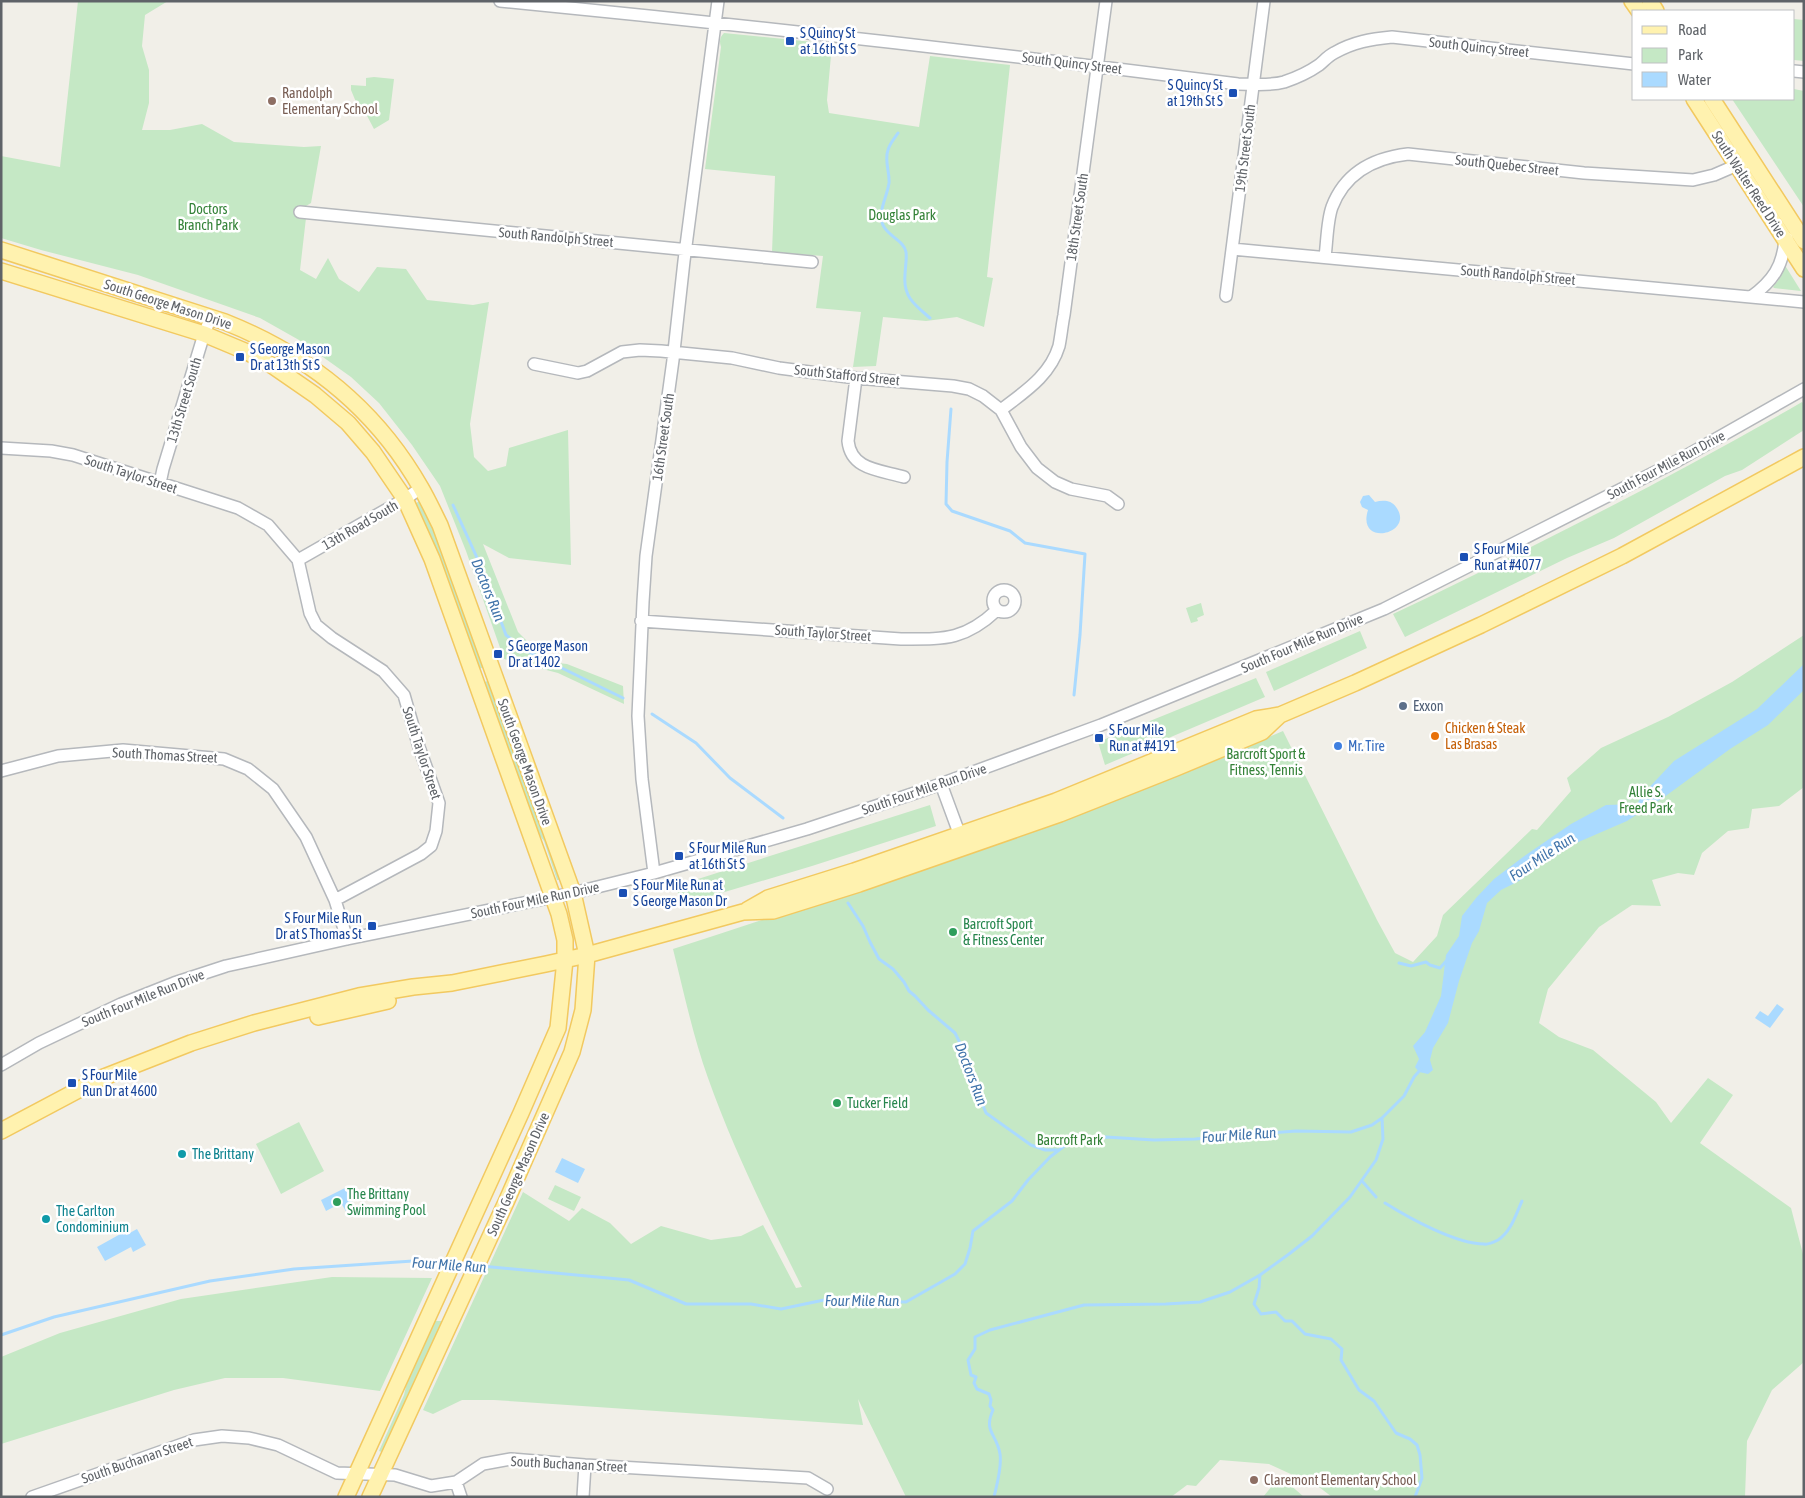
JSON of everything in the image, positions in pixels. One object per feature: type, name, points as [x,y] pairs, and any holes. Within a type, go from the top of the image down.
[{"type":"main road","name":"South Walter Reed Drive","points":[[1695,100],[1798,235],[1804,269]]},
{"type":"main road","name":"South Walter Reed Drive","points":[[1713,100],[1744,162]]},
{"type":"main road","name":"South George Mason Drive","points":[[1,250],[211,317],[270,341],[339,388],[380,430],[421,488],[440,525],[574,893],[586,955],[586,989],[583,1010],[572,1052],[498,1220],[370,1497]]},
{"type":"main road","name":"South George Mason Drive","points":[[1,271],[204,334],[247,352],[273,366],[315,394],[348,423],[373,452],[405,499],[432,559],[554,897],[564,940],[565,960],[558,1028],[346,1497]]},
{"type":"main road","points":[[1,1131],[99,1080],[191,1043],[254,1023],[340,1001],[413,987],[452,983],[565,960],[743,912],[773,911],[962,841],[1060,814],[1262,732],[1280,715],[1424,652],[1622,556],[1804,457]]},
{"type":"main road","points":[[475,677],[493,671]]},
{"type":"main road","points":[[1,1140],[86,1096],[134,1074],[195,1051],[256,1032],[342,1011],[417,996],[452,983]]},
{"type":"street","name":"South Quincy Street","points":[[500,1],[715,22],[1238,84],[1266,85],[1284,82],[1302,75],[1332,54],[1357,42],[1384,38],[1402,38],[1632,64]]},
{"type":"street","name":"16th Street South","points":[[654,873],[642,779],[638,716],[646,556],[674,352],[718,1]]},
{"type":"street","name":"18th Street South","points":[[1001,410],[1040,379],[1052,363],[1058,347],[1064,315],[1106,1]]},
{"type":"street","name":"19th Street South","points":[[1226,296],[1264,1]]},
{"type":"street","name":"South Quebec Street","points":[[1325,257],[1332,208],[1339,194],[1360,170],[1373,162],[1390,156],[1408,154],[1574,172],[1693,180],[1714,175],[1744,162]]},
{"type":"street","name":"South Randolph Street","points":[[300,212],[812,262]]},
{"type":"street","points":[[1751,297],[1764,288],[1776,272],[1784,254],[1798,235]]},
{"type":"street","name":"South Randolph Street","points":[[1232,249],[1804,302]]},
{"type":"street","name":"13th Street South","points":[[160,483],[204,334],[211,317]]},
{"type":"street","name":"South Stafford Street","points":[[534,364],[578,373],[587,371],[622,352],[640,350],[732,358],[779,368],[969,389],[983,396],[1001,410],[1021,447],[1037,468],[1055,482],[1071,489],[1107,496],[1118,504]]},
{"type":"street","points":[[856,378],[848,441],[849,450],[853,458],[862,465],[904,477]]},
{"type":"street","name":"South Four Mile Run Drive","points":[[1,1065],[39,1043],[112,1008],[174,983],[226,966],[347,939],[574,893],[654,873],[807,829],[941,784],[1100,725],[1384,609],[1677,462],[1804,389]]},
{"type":"street","name":"South Taylor Street","points":[[1,448],[51,451],[73,455],[238,508],[268,525],[298,560],[310,613],[316,625],[332,638],[383,671],[404,695],[419,747],[439,803],[436,831],[431,846],[421,854],[335,900]]},
{"type":"street","name":"13th Road South","points":[[298,560],[421,488]]},
{"type":"street","name":"South Taylor Street","points":[[642,621],[901,639],[942,639],[968,632],[983,623],[997,610]]},
{"type":"street","name":"South Thomas Street","points":[[1,771],[58,756],[123,750],[224,759],[248,769],[273,789],[306,837],[335,900],[347,939]]},
{"type":"street","points":[[941,784],[962,841]]},
{"type":"street","name":"South Buchanan Street","points":[[32,1497],[194,1440],[222,1436],[249,1438],[278,1445],[337,1472],[395,1475],[431,1486],[456,1482],[483,1464],[511,1459],[808,1478],[827,1489]]},
{"type":"street","points":[[583,1497],[585,1465]]},
{"type":"street","points":[[456,1482],[461,1497]]},
{"type":"green space","name":"Doctors Branch Park","points":[[78,1],[168,1],[145,15],[142,46],[149,70],[149,103],[142,130],[170,130],[202,124],[234,142],[304,147],[321,146],[311,203],[298,211],[306,218],[300,270],[316,279],[328,258],[339,279],[359,292],[377,267],[406,269],[427,300],[473,305],[489,302],[470,424],[474,457],[488,471],[506,466],[509,448],[568,430],[571,565],[509,558],[483,544],[518,632],[536,650],[558,663],[567,664],[623,686],[624,704],[558,673],[504,659],[466,551],[440,486],[412,445],[379,403],[351,377],[299,340],[260,318],[138,275],[1,238],[1,156],[60,167]]},
{"type":"green space","points":[[1795,19],[1804,20],[1804,61],[1795,60]]},
{"type":"green space","name":"Douglas Park","points":[[724,33],[832,44],[827,100],[829,113],[919,127],[930,56],[1010,65],[987,277],[993,278],[984,327],[957,317],[926,321],[883,317],[876,366],[853,367],[861,312],[816,308],[823,256],[772,252],[775,176],[705,169],[721,47],[720,39]]},
{"type":"green space","points":[[366,78],[394,79],[389,120],[374,129],[365,112],[361,114],[351,90],[351,85],[366,86]]},
{"type":"green space","points":[[1795,89],[1804,91],[1804,207],[1733,100],[1795,100]]},
{"type":"green space","points":[[1784,266],[1801,291],[1773,287],[1780,278]]},
{"type":"green space","points":[[1802,402],[1804,404],[1804,430],[1742,470],[1725,476],[1614,538],[1567,558],[1405,637],[1393,614],[1600,512],[1752,431]]},
{"type":"green space","points":[[422,500],[431,518],[486,667],[477,669],[414,504]]},
{"type":"green space","points":[[1201,603],[1204,615],[1197,618],[1198,621],[1191,623],[1186,608]]},
{"type":"green space","points":[[1360,631],[1367,648],[1274,691],[1266,672]]},
{"type":"green space","name":"Barcroft Park","points":[[1804,635],[1804,787],[1779,806],[1752,809],[1749,828],[1728,831],[1702,853],[1694,875],[1678,873],[1652,880],[1661,906],[1632,905],[1599,927],[1548,989],[1539,1023],[1559,1037],[1593,1050],[1656,1102],[1671,1123],[1708,1078],[1733,1095],[1700,1143],[1791,1208],[1804,1258],[1804,1362],[1772,1390],[1747,1441],[1745,1497],[1332,1497],[1319,1487],[1269,1464],[1220,1460],[1196,1486],[1187,1485],[1171,1497],[906,1497],[858,1399],[863,1425],[494,1400],[462,1400],[433,1414],[423,1410],[523,1192],[569,1221],[582,1208],[610,1223],[631,1244],[661,1226],[711,1240],[741,1236],[763,1225],[796,1288],[802,1287],[752,1184],[718,1105],[698,1046],[673,949],[904,873],[1057,820],[1133,792],[1283,731],[1395,953],[1413,962],[1437,936],[1443,915],[1532,829],[1537,830],[1571,791],[1567,778],[1601,748],[1668,717],[1732,682]]},
{"type":"green space","points":[[1256,678],[1265,697],[1105,765],[1098,742]]},
{"type":"green space","points":[[490,680],[562,880],[557,880],[544,841],[532,826],[482,683]]},
{"type":"green space","points":[[930,805],[936,826],[812,866],[681,905],[676,886]]},
{"type":"green space","points":[[299,1122],[324,1171],[281,1194],[256,1144]]},
{"type":"green space","points":[[555,1185],[581,1197],[574,1211],[548,1199]]},
{"type":"green space","points":[[332,1277],[432,1278],[380,1391],[283,1378],[225,1378],[174,1390],[1,1444],[1,1357],[60,1333],[181,1299]]},
{"type":"green space","points":[[432,1321],[444,1321],[384,1453],[379,1451],[404,1395],[410,1369]]},
{"type":"green space","points":[[1280,1476],[1304,1497],[1263,1497]]},
{"type":"water","points":[[1369,495],[1375,502],[1387,501],[1396,507],[1400,516],[1398,524],[1393,530],[1377,533],[1370,529],[1367,522],[1368,510],[1362,507],[1360,502],[1363,496]]},
{"type":"water","points":[[1804,664],[1804,690],[1768,725],[1730,749],[1667,795],[1627,821],[1560,850],[1519,881],[1501,890],[1487,903],[1479,931],[1472,943],[1459,981],[1448,1023],[1433,1048],[1430,1060],[1433,1070],[1428,1074],[1419,1072],[1415,1067],[1419,1059],[1413,1046],[1425,1032],[1441,996],[1446,955],[1459,936],[1462,916],[1476,898],[1494,879],[1571,824],[1606,805],[1637,804],[1643,794],[1674,761],[1757,709]]},
{"type":"water","points":[[1777,1004],[1784,1009],[1770,1028],[1755,1018],[1760,1011],[1768,1016]]},
{"type":"water","points":[[562,1158],[585,1169],[578,1183],[555,1172]]},
{"type":"water","name":"The Brittany Swimming Pool","points":[[345,1188],[355,1209],[347,1213],[341,1203],[326,1211],[321,1200]]},
{"type":"water","points":[[137,1229],[146,1245],[133,1252],[131,1247],[105,1261],[97,1247],[124,1232],[126,1235]]},
{"type":"waterway","points":[[898,133],[890,145],[887,154],[889,183],[881,217],[884,227],[905,248],[905,283],[908,295],[930,318]]},
{"type":"waterway","points":[[951,409],[946,504],[952,511],[1010,531],[1025,543],[1085,554],[1074,695]]},
{"type":"waterway","name":"Doctors Run","points":[[453,505],[479,562],[506,635],[525,650],[623,698]]},
{"type":"waterway","name":"Doctors Run","points":[[652,714],[696,743],[730,778],[783,818]]},
{"type":"waterway","name":"Doctors Run","points":[[848,903],[863,926],[879,959],[893,969],[909,991],[955,1033],[986,1113],[1031,1145],[1045,1150],[1057,1150]]},
{"type":"waterway","points":[[1399,963],[1411,966],[1426,962],[1440,968],[1447,960]]},
{"type":"waterway","name":"Four Mile Run","points":[[481,1266],[629,1280],[686,1304],[751,1304],[781,1309],[824,1300],[906,1302],[955,1274],[965,1264],[973,1231],[1012,1201],[1028,1180],[1050,1157],[1071,1141],[1106,1137],[1154,1140],[1195,1139],[1296,1131],[1351,1132],[1372,1125],[1382,1118],[1404,1096],[1414,1077],[1421,1069]]},
{"type":"waterway","points":[[994,1497],[1000,1470],[1000,1454],[989,1423],[993,1410],[990,1406],[989,1394],[977,1389],[974,1383],[976,1377],[971,1375],[968,1360],[975,1349],[975,1337],[990,1330],[1084,1305],[1200,1302],[1230,1292],[1260,1275],[1312,1236],[1350,1197],[1376,1160],[1383,1139],[1382,1118]]},
{"type":"waterway","points":[[1362,1181],[1376,1197]]},
{"type":"waterway","points":[[1385,1203],[1419,1223],[1447,1235],[1460,1240],[1486,1244],[1503,1237],[1513,1222],[1522,1201]]},
{"type":"waterway","name":"Four Mile Run","points":[[1,1335],[54,1317],[210,1281],[294,1269],[413,1261],[447,1264]]},
{"type":"waterway","name":"Four Mile Run","points":[[456,1264],[472,1266]]},
{"type":"waterway","points":[[1260,1275],[1259,1288],[1254,1304],[1261,1314],[1276,1312],[1285,1321],[1292,1321],[1305,1334],[1331,1339],[1342,1349],[1341,1360],[1359,1390],[1374,1401],[1396,1433],[1410,1439],[1417,1445],[1422,1478],[1415,1497]]},
{"type":"place","name":"S Quincy St at 16th St S","points":[[790,41]]},
{"type":"place","name":"S Quincy St at 19th St S","points":[[1233,93]]},
{"type":"place","name":"Randolph Elementary School","points":[[272,101]]},
{"type":"place","name":"S George Mason Dr at 13th St S","points":[[240,357]]},
{"type":"place","name":"S Four Mile Run at #4077","points":[[1464,557]]},
{"type":"place","name":"S George Mason Dr at 1402","points":[[498,654]]},
{"type":"place","name":"Exxon","points":[[1403,706]]},
{"type":"place","name":"Chicken & Steak Las Brasas","points":[[1435,736]]},
{"type":"place","name":"S Four Mile Run at #4191","points":[[1099,738]]},
{"type":"place","name":"Mr. Tire","points":[[1338,746]]},
{"type":"place","name":"S Four Mile Run at 16th St S","points":[[679,856]]},
{"type":"place","name":"S Four Mile Run at S George Mason Dr","points":[[623,893]]},
{"type":"place","name":"S Four Mile Run Dr at S Thomas St","points":[[372,926]]},
{"type":"place","name":"Barcroft Sport & Fitness Center","points":[[953,932]]},
{"type":"place","name":"S Four Mile Run Dr at 4600","points":[[72,1083]]},
{"type":"place","name":"Tucker Field","points":[[837,1103]]},
{"type":"place","name":"The Brittany","points":[[182,1154]]},
{"type":"place","name":"The Brittany Swimming Pool","points":[[337,1202]]},
{"type":"place","name":"The Carlton Condominium","points":[[46,1219]]},
{"type":"place","name":"Claremont Elementary School","points":[[1254,1480]]},
{"type":"park label","name":"Barcroft Sport & Fitness, Tennis","points":[[1266,762]]},
{"type":"park label","name":"Allie S. Freed Park","points":[[1646,800]]}]
